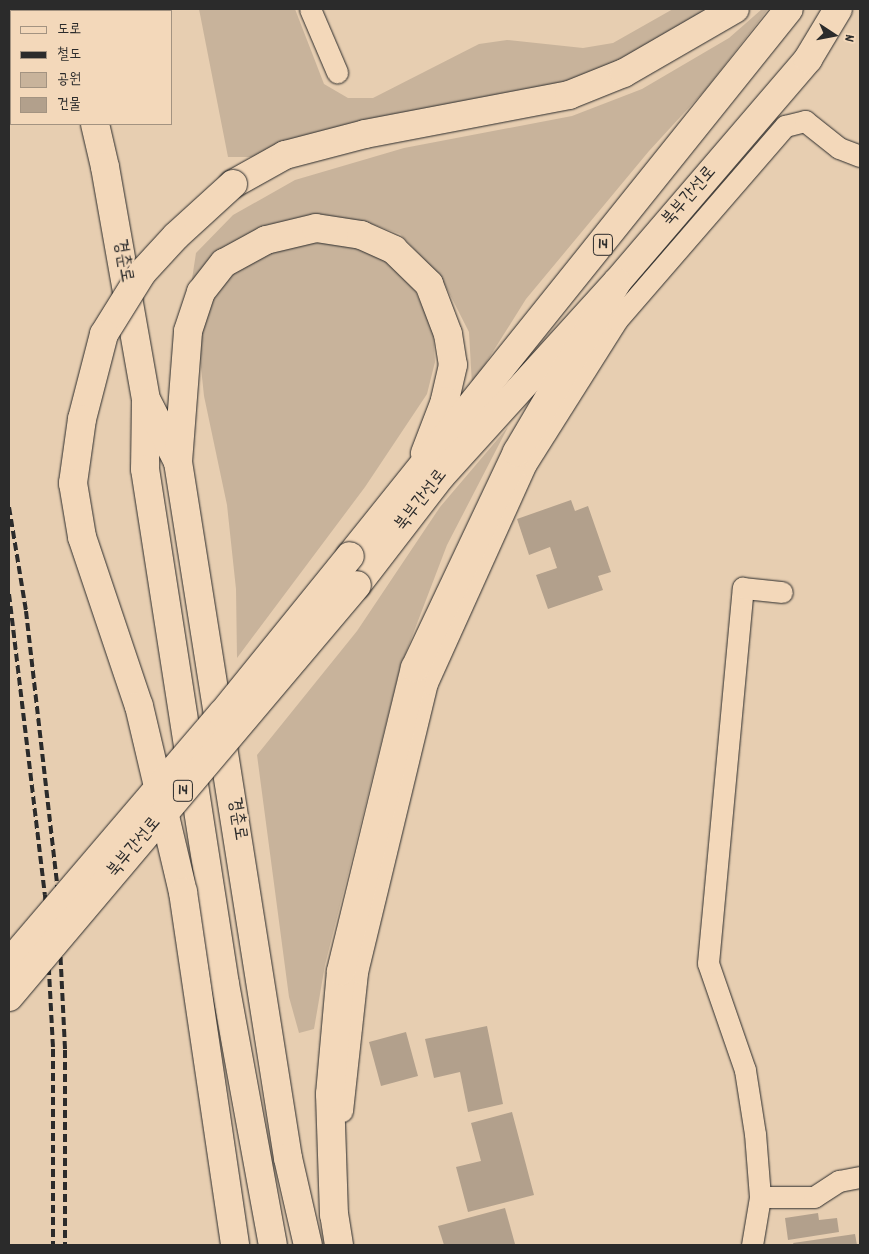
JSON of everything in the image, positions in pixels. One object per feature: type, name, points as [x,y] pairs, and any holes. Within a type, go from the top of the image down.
[{"type":"main road","points":[[235,1245],[183,892],[139,706],[82,538],[73,483],[82,418],[104,334],[142,272],[176,236],[233,184],[294,153],[365,134],[569,95],[624,74],[735,9]]},
{"type":"main road","name":"북부간선로","points":[[9,963],[222,714],[414,480],[789,9]]},
{"type":"main road","name":"북부간선로","points":[[9,997],[357,585],[441,476],[617,282],[808,59],[838,9]]},
{"type":"main road","name":"경춘로","points":[[95,125],[105,167],[146,400],[144,469],[225,984],[273,1245]]},
{"type":"main road","points":[[178,462],[188,331],[201,292],[224,263],[266,240],[316,228],[361,235],[394,250],[428,284],[445,326],[453,365],[446,401],[414,480]]},
{"type":"main road","points":[[340,1245],[334,1215],[330,1094],[341,971],[415,668],[517,452],[617,282]]},
{"type":"main road","name":"경춘로","points":[[146,400],[178,462],[288,1158],[308,1245]]},
{"type":"street","points":[[310,9],[337,72]]},
{"type":"street","points":[[351,1245],[341,1118],[357,972],[428,683],[526,464],[617,320],[785,126],[805,121],[839,148],[860,156]]},
{"type":"street","points":[[752,1245],[760,1197],[755,1134],[745,1070],[708,963],[743,588],[782,592]]},
{"type":"street","points":[[760,1197],[814,1196],[839,1181],[860,1177]]},
{"type":"green space","points":[[199,9],[295,9],[324,84],[348,98],[373,98],[479,44],[507,40],[583,48],[613,43],[673,9],[709,9],[676,30],[561,89],[310,141],[252,157],[228,157]]},
{"type":"green space","points":[[762,9],[768,9],[706,89],[649,151],[526,299],[472,385],[469,332],[441,277],[400,234],[366,222],[313,214],[262,230],[190,292],[196,253],[233,215],[295,180],[404,148],[572,116],[642,89],[729,38]]},
{"type":"green space","points":[[307,235],[380,251],[413,286],[433,330],[435,362],[427,394],[365,487],[237,658],[236,589],[227,505],[204,396],[198,339],[208,299],[229,265]]},
{"type":"green space","points":[[508,427],[447,545],[400,668],[325,965],[314,1029],[299,1033],[289,997],[257,755],[357,631],[440,507]]},
{"type":"building","points":[[571,500],[575,511],[588,506],[611,572],[598,576],[603,590],[548,609],[536,575],[557,568],[550,547],[529,555],[517,519]]},
{"type":"building","points":[[487,1026],[503,1104],[468,1112],[460,1072],[434,1078],[425,1039]]},
{"type":"building","points":[[406,1032],[418,1076],[381,1086],[369,1042]]},
{"type":"building","points":[[512,1112],[534,1195],[468,1212],[456,1167],[481,1161],[471,1123]]},
{"type":"building","points":[[505,1208],[515,1244],[444,1245],[438,1226]]},
{"type":"building","points":[[818,1213],[819,1220],[837,1218],[839,1232],[788,1240],[785,1218]]},
{"type":"building","points":[[855,1234],[857,1245],[794,1245],[793,1243]]},
{"type":"railway","points":[[9,507],[26,611],[57,885],[65,1050],[65,1245]]},
{"type":"railway","points":[[9,594],[45,895],[53,1049],[53,1245]]}]
